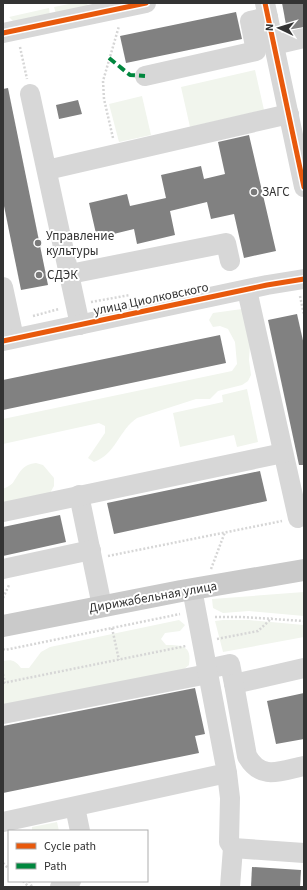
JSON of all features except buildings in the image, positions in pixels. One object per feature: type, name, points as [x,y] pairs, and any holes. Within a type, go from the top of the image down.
[{"type":"main road","name":"Дирижабельная улица","points":[[3,626],[192,589],[304,570]]},
{"type":"main road","points":[[258,579],[304,578]]},
{"type":"street","points":[[11,38],[96,8],[146,3]]},
{"type":"street","points":[[145,76],[256,51],[250,21],[267,10],[304,187]]},
{"type":"street","points":[[274,45],[304,38]]},
{"type":"street","points":[[30,94],[80,325]]},
{"type":"street","points":[[47,170],[289,114]]},
{"type":"street","points":[[70,274],[226,243],[230,261]]},
{"type":"street","name":"улица Циолковского","points":[[8,339],[304,279]]},
{"type":"street","points":[[3,287],[8,339]]},
{"type":"street","points":[[247,290],[298,518]]},
{"type":"street","points":[[3,512],[283,453]]},
{"type":"street","points":[[79,495],[102,606]]},
{"type":"street","points":[[3,568],[92,554]]},
{"type":"street","points":[[192,589],[227,773],[230,798],[229,842],[233,848],[230,887]]},
{"type":"street","points":[[3,714],[208,672],[230,664],[247,756],[252,765],[261,772],[272,772],[304,766]]},
{"type":"street","points":[[234,684],[304,668]]},
{"type":"street","points":[[3,822],[227,773]]},
{"type":"street","points":[[76,807],[80,830]]},
{"type":"street","points":[[233,848],[304,853]]},
{"type":"street","points":[[60,887],[69,882]]},
{"type":"path","points":[[116,154],[104,99],[102,81],[120,22]]},
{"type":"path","points":[[11,38],[30,94]]},
{"type":"path","points":[[92,554],[225,532],[298,518]]},
{"type":"path","points":[[210,572],[225,532]]},
{"type":"path","points":[[3,649],[5,650],[181,614]]},
{"type":"path","points":[[212,617],[272,618],[304,621]]},
{"type":"path","points":[[218,640],[258,632],[272,618]]},
{"type":"path","points":[[112,628],[119,660]]},
{"type":"path","points":[[3,674],[4,683],[188,646]]},
{"type":"shaded area","points":[[74,3],[87,3],[88,6],[56,14],[54,7]]},
{"type":"shaded area","points":[[49,8],[50,15],[14,22],[9,17]]},
{"type":"shaded area","points":[[255,70],[264,110],[190,127],[181,87]]},
{"type":"shaded area","points":[[142,96],[151,135],[119,142],[109,104]]},
{"type":"shaded area","points":[[242,309],[251,329],[249,360],[251,375],[248,381],[242,385],[218,391],[210,399],[196,399],[137,418],[126,429],[113,448],[94,462],[88,458],[105,433],[105,426],[99,423],[3,444],[3,419],[232,371],[237,364],[235,342],[228,329],[220,326],[213,327],[209,320],[213,313]]},
{"type":"shaded area","points":[[247,389],[258,442],[237,447],[234,435],[180,447],[173,413],[223,402],[222,395]]},
{"type":"shaded area","points":[[36,463],[43,465],[54,478],[54,486],[50,493],[3,506],[3,489],[12,484],[25,467]]},
{"type":"shaded area","points":[[304,592],[304,616],[249,611],[223,613],[213,608],[212,599]]},
{"type":"shaded area","points":[[179,620],[185,625],[180,631],[165,633],[161,639],[166,645],[182,646],[188,650],[190,659],[189,665],[183,670],[3,707],[3,661],[11,660],[21,668],[29,668],[41,652],[50,647]]},
{"type":"shaded area","points":[[249,620],[304,625],[304,637],[223,652],[215,621]]},
{"type":"shaded area","points":[[57,822],[59,830],[32,830],[32,827]]},
{"type":"marked path","points":[[109,58],[130,75],[145,76]]},
{"type":"cycle path","points":[[3,33],[146,3]]},
{"type":"cycle path","points":[[265,3],[304,187]]},
{"type":"cycle path","points":[[3,341],[267,285],[304,279]]},
{"type":"place","name":"ЗАГС","points":[[254,192]]},
{"type":"place","name":"Управление культуры","points":[[38,243]]},
{"type":"place","name":"СДЭК","points":[[39,275]]}]
